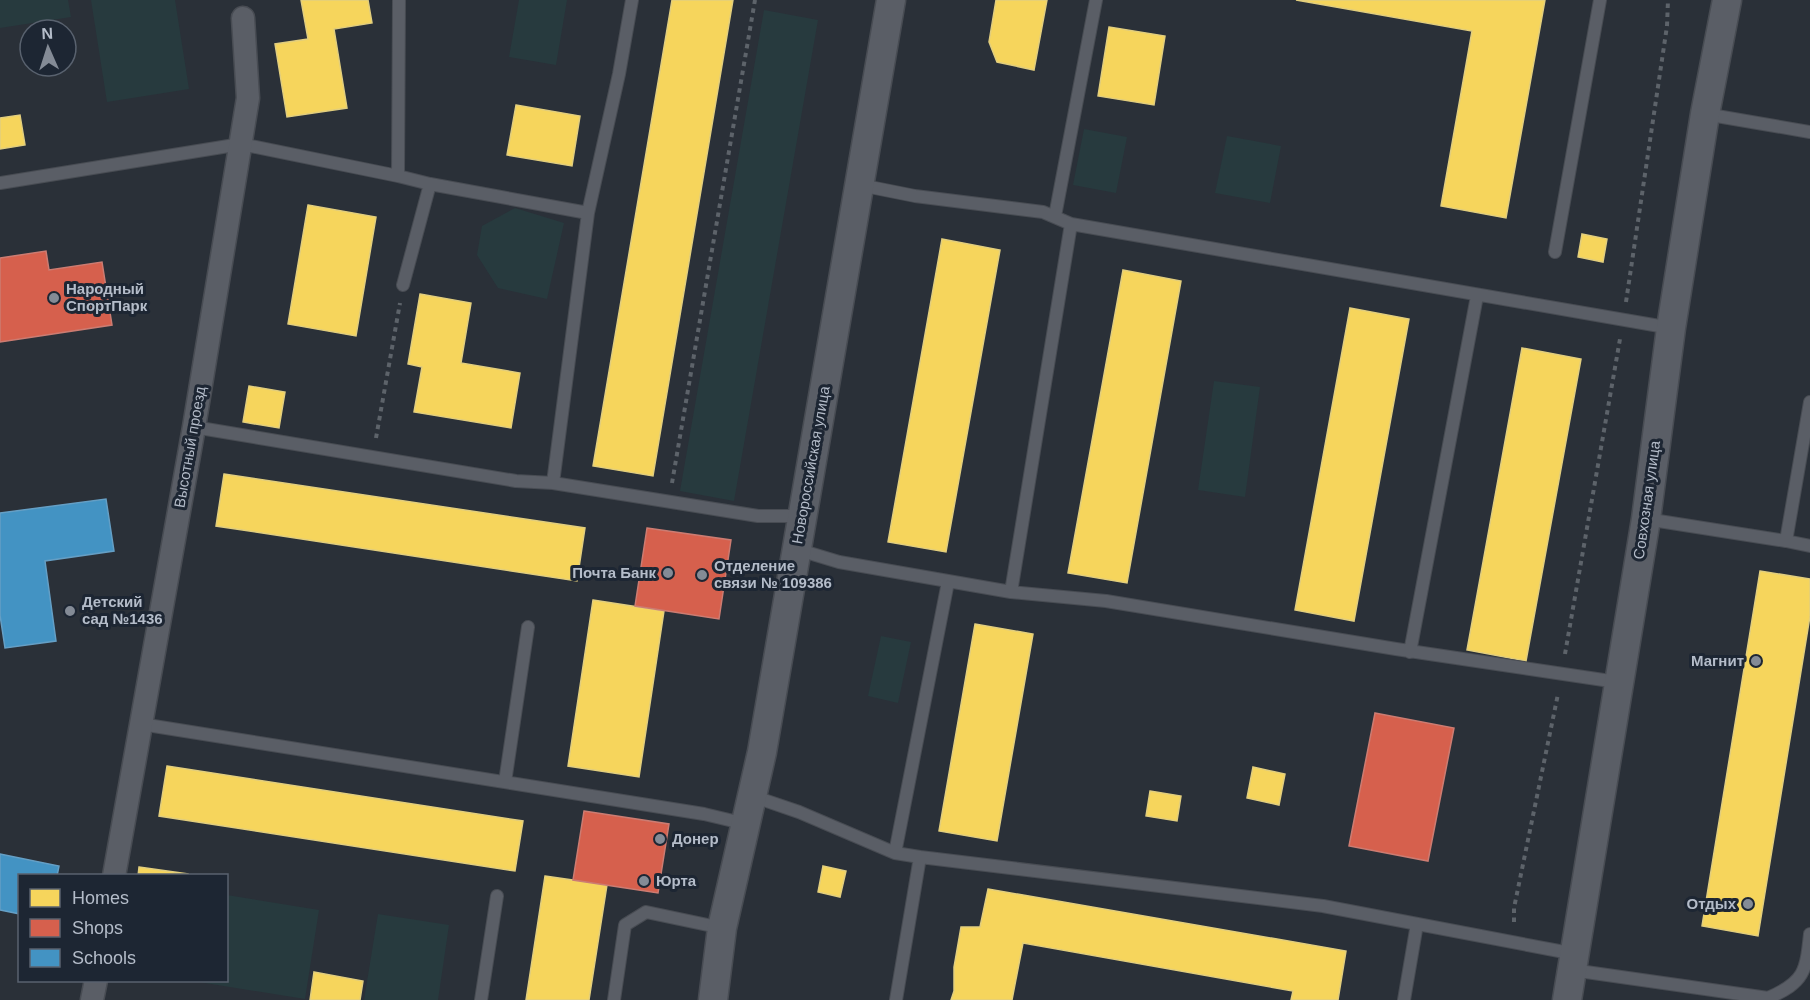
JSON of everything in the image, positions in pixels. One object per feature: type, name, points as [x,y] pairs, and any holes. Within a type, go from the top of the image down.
[{"type":"street","name":"Новороссийская улица","points":[[713,1000],[722,928],[762,752],[891,0]]},
{"type":"street","name":"Совхозная улица","points":[[1567,1000],[1617,682],[1646,519],[1671,328],[1727,0]]},
{"type":"street","name":"Высотный проезд","points":[[114,874],[194,427],[248,98],[243,18]]},
{"type":"street","points":[[92,1000],[96,982]]},
{"type":"lane","points":[[398,176],[399,0]]},
{"type":"lane","points":[[553,483],[588,213],[619,74],[632,0]]},
{"type":"lane","points":[[1055,216],[1096,0]]},
{"type":"lane","points":[[1555,252],[1600,0]]},
{"type":"lane","points":[[1706,114],[1810,132]]},
{"type":"lane","points":[[0,183],[241,144],[430,184],[588,213]]},
{"type":"lane","points":[[404,285],[430,184]]},
{"type":"lane","points":[[860,185],[915,196],[1043,212],[1071,224],[1671,328]]},
{"type":"lane","points":[[1011,592],[1071,224]]},
{"type":"lane","points":[[1410,652],[1477,296]]},
{"type":"lane","points":[[1786,541],[1810,402]]},
{"type":"lane","points":[[194,427],[516,481],[553,483],[758,516],[801,516]]},
{"type":"lane","points":[[1646,519],[1810,546]]},
{"type":"lane","points":[[796,549],[839,562],[948,582],[1011,592],[1106,601],[1410,652],[1617,682]]},
{"type":"lane","points":[[895,853],[948,582]]},
{"type":"lane","points":[[505,782],[528,627]]},
{"type":"lane","points":[[141,724],[704,814],[749,810],[799,812],[895,853],[920,858],[1323,906],[1513,942],[1573,962],[1768,998],[1789,989],[1806,967],[1810,934]]},
{"type":"lane","points":[[896,1000],[920,858]]},
{"type":"lane","points":[[481,1000],[497,896]]},
{"type":"lane","points":[[614,1000],[626,925],[646,912],[722,928]]},
{"type":"lane","points":[[1404,1000],[1417,924]]},
{"type":"path","points":[[669,501],[755,0]]},
{"type":"path","points":[[1513,942],[1514,908],[1562,674],[1623,321],[1667,26],[1668,0]]},
{"type":"path","points":[[372,457],[404,285]]},
{"type":"green space","points":[[0,0],[68,0],[71,17],[18,18],[18,25],[0,28]]},
{"type":"green space","points":[[91,0],[175,0],[189,89],[107,102]]},
{"type":"green space","points":[[519,0],[567,0],[556,65],[509,57]]},
{"type":"green space","points":[[764,10],[818,20],[734,501],[680,491]]},
{"type":"green space","points":[[1084,129],[1127,137],[1116,193],[1073,185]]},
{"type":"green space","points":[[1227,136],[1281,146],[1270,203],[1215,193]]},
{"type":"green space","points":[[515,208],[564,223],[547,299],[498,288],[477,255],[482,226]]},
{"type":"green space","points":[[1214,381],[1260,387],[1245,497],[1198,490]]},
{"type":"green space","points":[[881,636],[911,642],[898,703],[868,696]]},
{"type":"green space","points":[[228,895],[319,910],[305,999],[199,982],[228,982]]},
{"type":"green space","points":[[378,914],[449,925],[438,1000],[364,1000]]},
{"type":"building: Homes","points":[[301,0],[368,0],[372,23],[334,29],[347,108],[287,117],[275,44],[308,39]]},
{"type":"building: Homes","points":[[672,0],[733,0],[653,476],[593,466]]},
{"type":"building: Homes","points":[[996,0],[1047,0],[1034,70],[997,62],[989,42]]},
{"type":"building: Homes","points":[[1296,0],[1545,0],[1506,218],[1441,206],[1472,31]]},
{"type":"building: Homes","points":[[1109,27],[1165,36],[1154,105],[1098,96]]},
{"type":"building: Homes","points":[[516,105],[580,116],[572,166],[507,155]]},
{"type":"building: Homes","points":[[20,115],[25,145],[0,149],[0,118]]},
{"type":"building: Homes","points":[[308,205],[376,217],[356,336],[288,324]]},
{"type":"building: Homes","points":[[1582,234],[1607,239],[1603,262],[1578,257]]},
{"type":"building: Homes","points":[[942,239],[1000,250],[946,552],[888,542]]},
{"type":"building: Homes","points":[[1123,270],[1181,281],[1127,583],[1068,573]]},
{"type":"building: Homes","points":[[420,294],[471,303],[461,363],[520,373],[511,428],[414,412],[422,367],[408,364]]},
{"type":"building: Homes","points":[[1350,308],[1409,319],[1354,621],[1295,610]]},
{"type":"building: Homes","points":[[1522,348],[1581,359],[1526,661],[1467,650]]},
{"type":"building: Homes","points":[[249,386],[285,392],[279,428],[243,422]]},
{"type":"building: Homes","points":[[224,474],[585,528],[577,581],[216,526]]},
{"type":"building: Homes","points":[[1760,571],[1810,579],[1810,616],[1758,936],[1702,926]]},
{"type":"building: Homes","points":[[593,600],[664,611],[639,777],[568,766]]},
{"type":"building: Homes","points":[[975,624],[1033,634],[997,841],[939,831]]},
{"type":"building: Homes","points":[[167,766],[523,821],[515,871],[159,816]]},
{"type":"building: Homes","points":[[1253,767],[1285,774],[1279,805],[1247,798]]},
{"type":"building: Homes","points":[[1150,791],[1181,796],[1177,821],[1146,816]]},
{"type":"building: Homes","points":[[823,866],[846,871],[840,897],[818,892]]},
{"type":"building: Homes","points":[[139,867],[188,874],[138,874]]},
{"type":"building: Homes","points":[[545,876],[607,885],[589,1000],[526,1000]]},
{"type":"building: Homes","points":[[988,889],[1346,951],[1338,1000],[1291,1000],[1293,991],[1023,943],[1012,1000],[951,1000],[961,927],[980,927]]},
{"type":"building: Homes","points":[[314,972],[363,981],[360,1000],[310,1000]]},
{"type":"building: Shops","name":"Народный СпортПарк","points":[[46,251],[49,270],[102,262],[112,325],[0,342],[0,258]]},
{"type":"building: Shops","points":[[647,528],[731,540],[719,619],[635,606]]},
{"type":"building: Shops","points":[[1375,713],[1454,728],[1428,861],[1349,846]]},
{"type":"building: Shops","points":[[584,811],[669,824],[658,893],[573,880]]},
{"type":"building: Schools","points":[[106,499],[114,551],[45,561],[56,641],[5,648],[0,615],[0,513]]},
{"type":"building: Schools","points":[[0,854],[59,866],[57,874],[18,874],[18,914],[0,910]]},
{"type":"place","name":"Народный СпортПарк","points":[[54,298]]},
{"type":"place","name":"Почта Банк","points":[[668,573]]},
{"type":"place","name":"Отделение связи № 109386","points":[[702,575]]},
{"type":"place","name":"Детский сад №1436","points":[[70,611]]},
{"type":"place","name":"Магнит","points":[[1756,661]]},
{"type":"place","name":"Донер","points":[[660,839]]},
{"type":"place","name":"Юрта","points":[[644,881]]},
{"type":"place","name":"Отдых","points":[[1748,904]]}]
